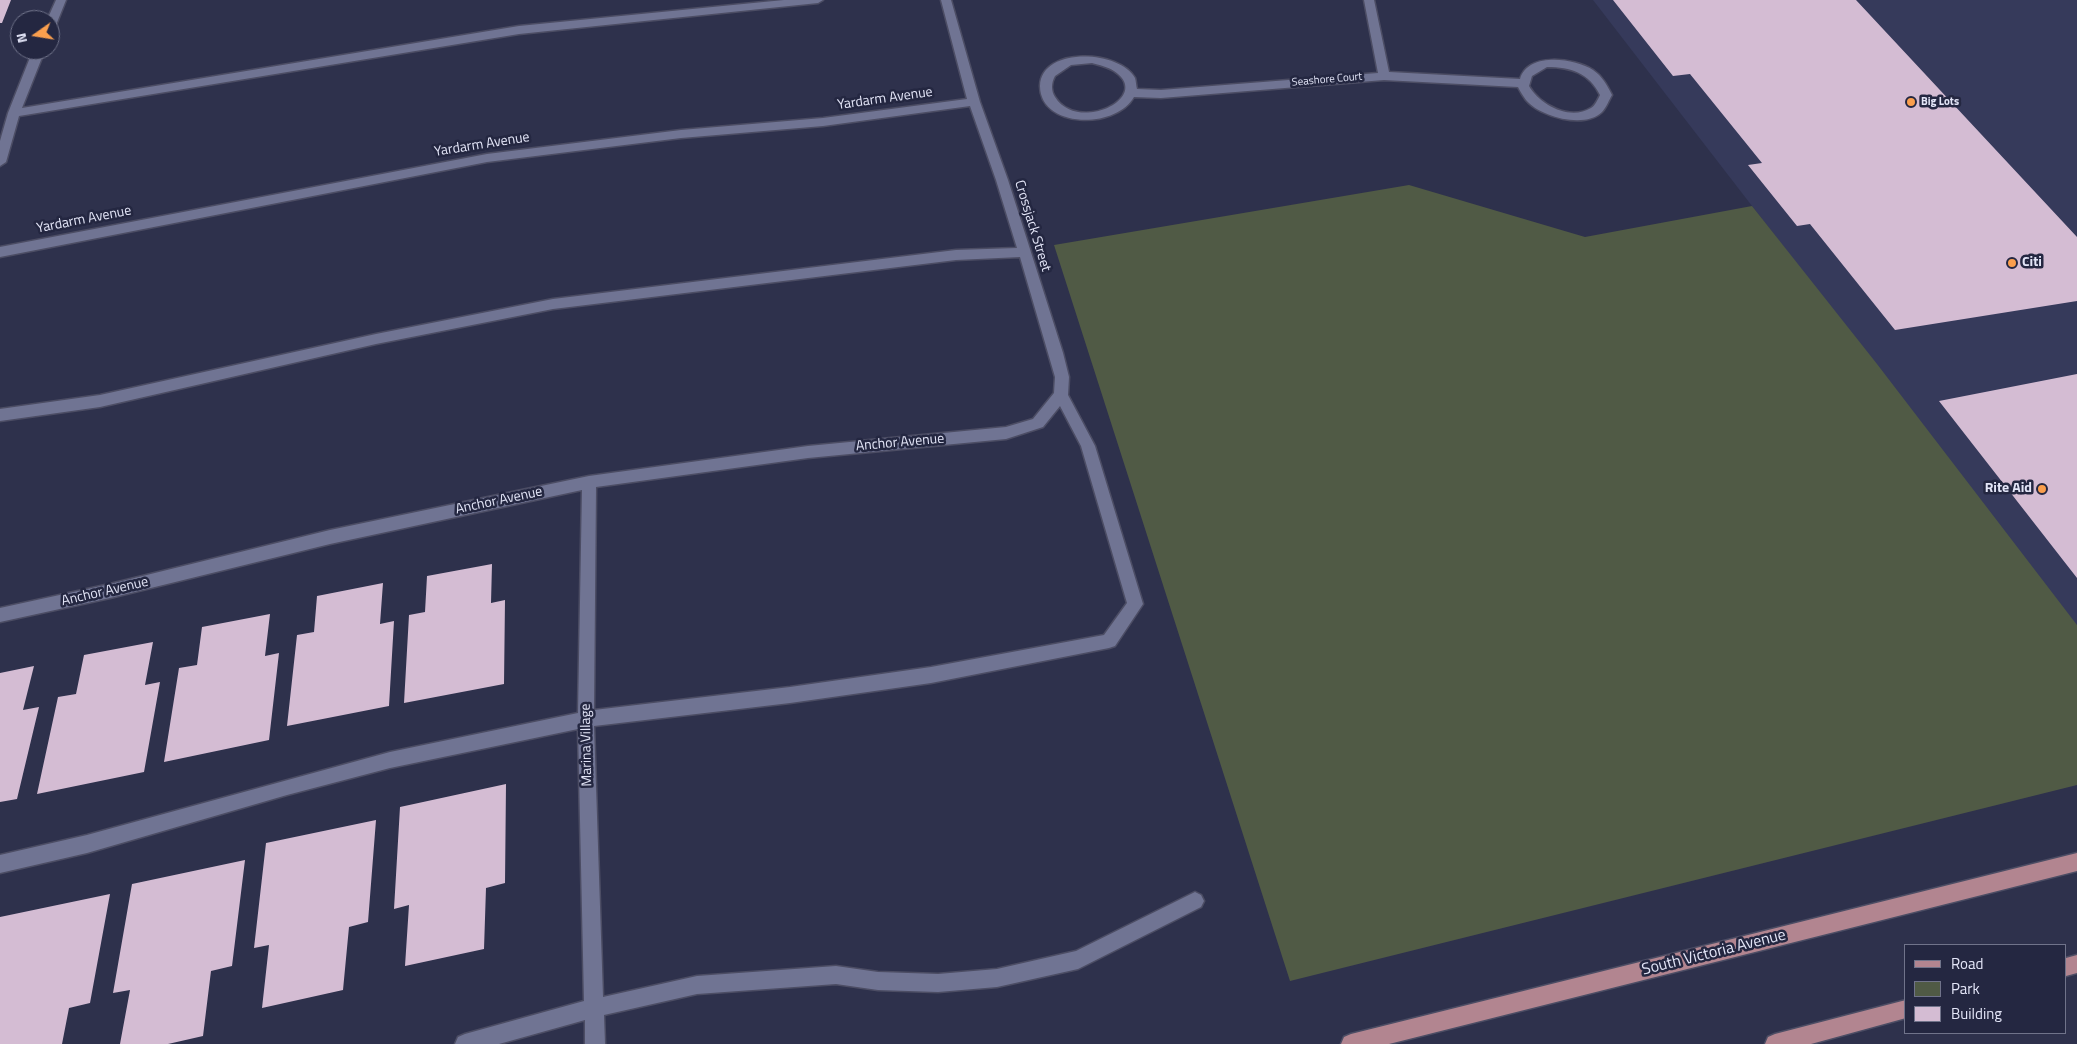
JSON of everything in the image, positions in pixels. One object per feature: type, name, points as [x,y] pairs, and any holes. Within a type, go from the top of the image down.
[{"type":"main road","name":"South Victoria Avenue","points":[[1351,1044],[2077,862]]},
{"type":"main road","points":[[1775,1044],[1904,1011]]},
{"type":"street","points":[[14,113],[519,30],[818,0]]},
{"type":"street","name":"Crossjack Street","points":[[946,0],[974,102],[1056,353],[1062,377],[1061,395]]},
{"type":"street","points":[[1369,0],[1384,76]]},
{"type":"street","points":[[1093,59],[1111,63],[1124,72],[1131,81],[1132,93],[1126,103],[1115,111],[1098,116],[1079,116],[1064,111],[1052,103],[1046,93],[1046,82],[1050,74],[1061,65],[1076,60],[1093,59]]},
{"type":"street","points":[[0,162],[14,113],[34,60]]},
{"type":"street","points":[[1562,63],[1578,67],[1592,74],[1602,84],[1606,96],[1600,108],[1586,115],[1570,116],[1552,113],[1537,106],[1527,96],[1522,83],[1524,77],[1532,68],[1545,64],[1562,63]]},
{"type":"street","name":"Seashore Court","points":[[1132,93],[1161,94],[1384,76],[1522,83]]},
{"type":"street","name":"Yardarm Avenue","points":[[0,252],[487,158],[682,134],[823,122],[974,102]]},
{"type":"street","points":[[0,415],[100,400],[553,304],[956,255],[1024,252]]},
{"type":"street","points":[[0,864],[87,844],[390,760],[586,719],[790,695],[931,675],[1110,640],[1135,604],[1088,446],[1061,395]]},
{"type":"street","name":"Anchor Avenue","points":[[0,615],[110,591],[330,537],[589,482],[808,452],[1006,434],[1038,423],[1061,395]]},
{"type":"street","name":"Marina Village","points":[[589,482],[586,719],[595,1044]]},
{"type":"street","points":[[465,1044],[594,1008],[707,984],[836,975],[878,981],[938,983],[997,978],[1078,960],[1195,901]]},
{"type":"shaded area","points":[[1593,0],[2077,0],[2077,626],[1752,206]]},
{"type":"green space","points":[[1409,185],[1585,237],[1752,206],[1877,364],[2077,625],[2077,785],[1290,981],[1054,245]]},
{"type":"building","points":[[0,0],[11,0],[2,23],[0,23]]},
{"type":"building","points":[[1613,0],[1856,0],[2077,237],[2077,301],[1895,330],[1810,224],[1797,226],[1748,165],[1762,163],[1690,74],[1673,76]]},
{"type":"building","name":"Rite Aid","points":[[2077,374],[2077,578],[1939,401]]},
{"type":"building","points":[[492,564],[491,603],[505,600],[504,684],[404,703],[409,615],[425,612],[427,576]]},
{"type":"building","points":[[383,583],[380,624],[394,621],[389,706],[287,726],[297,635],[314,632],[317,596]]},
{"type":"building","points":[[270,614],[265,656],[279,653],[269,740],[164,762],[179,668],[197,665],[202,627]]},
{"type":"building","points":[[153,642],[145,685],[160,682],[144,772],[37,794],[58,697],[76,694],[84,655]]},
{"type":"building","points":[[34,666],[23,710],[39,707],[17,799],[0,802],[0,673]]},
{"type":"building","points":[[506,784],[505,883],[486,888],[484,949],[405,966],[409,905],[394,909],[400,807]]},
{"type":"building","points":[[376,820],[368,922],[349,927],[343,990],[262,1008],[269,945],[254,948],[266,843]]},
{"type":"building","points":[[245,860],[232,966],[211,971],[203,1036],[168,1044],[120,1044],[130,990],[113,993],[132,884]]},
{"type":"building","points":[[110,894],[90,1003],[69,1008],[62,1044],[0,1044],[0,917]]},
{"type":"place","name":"Big Lots","points":[[1911,102]]},
{"type":"place","name":"Citi","points":[[2012,263]]},
{"type":"place","name":"Rite Aid","points":[[2042,489]]}]
